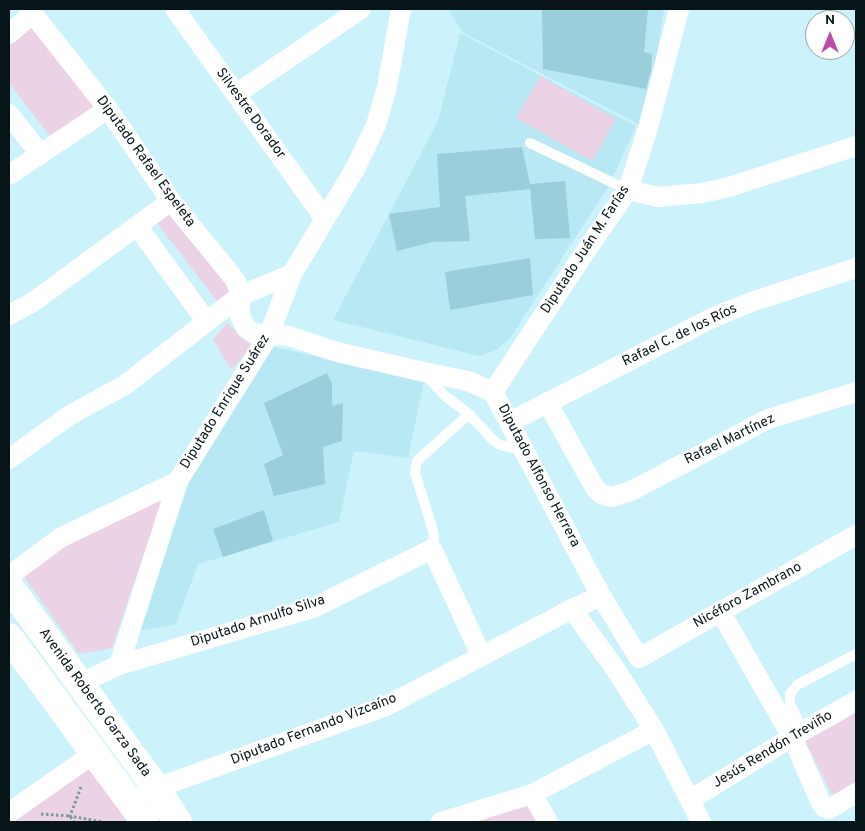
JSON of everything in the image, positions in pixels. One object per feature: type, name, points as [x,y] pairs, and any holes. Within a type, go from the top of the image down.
[{"type":"street","name":"Silvestre Dorador","points":[[175,9],[325,219]]},
{"type":"street","points":[[236,94],[361,9]]},
{"type":"street","name":"Diputado Enrique Suárez","points":[[119,665],[178,480],[269,335],[292,274],[356,168],[376,125],[387,87],[401,9]]},
{"type":"street","name":"Diputado Juán M. Farías","points":[[493,392],[628,190],[648,128],[678,9]]},
{"type":"street","points":[[9,34],[31,11]]},
{"type":"street","name":"Diputado Rafael Espeleta","points":[[31,11],[108,109],[170,201],[232,276],[240,296],[240,315],[246,328],[253,333],[269,335]]},
{"type":"street","points":[[9,175],[108,109]]},
{"type":"street","points":[[9,114],[40,154]]},
{"type":"street","points":[[628,190],[658,197],[702,193],[729,187],[856,146]]},
{"type":"street","points":[[9,315],[33,302],[170,201]]},
{"type":"street","points":[[137,226],[207,322]]},
{"type":"street","name":"Rafael C. de los Ríos","points":[[510,422],[714,317],[754,301],[856,268]]},
{"type":"street","points":[[9,459],[70,415],[125,385],[240,296],[292,274]]},
{"type":"street","name":"Diputado Alfonso Herrera","points":[[269,335],[290,336],[336,352],[468,381],[493,392],[602,596],[639,658]]},
{"type":"street","name":"Rafael Martínez","points":[[547,402],[594,488],[601,494],[608,496],[620,495],[631,491],[768,419],[856,392]]},
{"type":"street","points":[[9,576],[60,538],[178,480]]},
{"type":"street","name":"Nicéforo Zambrano","points":[[639,658],[856,535]]},
{"type":"street","points":[[432,549],[481,655]]},
{"type":"street","name":"Diputado Arnulfo Silva","points":[[79,684],[119,665],[313,608],[432,549]]},
{"type":"street","name":"Avenida Roberto Garza Sada","points":[[9,586],[156,788],[178,822]]},
{"type":"street","name":"Diputado Fernando Vizcaíno","points":[[139,813],[156,788],[386,706],[481,655],[602,596]]},
{"type":"street","points":[[572,609],[616,670],[654,730],[701,822]]},
{"type":"street","points":[[720,611],[798,734],[821,804],[824,807],[831,808],[856,793]]},
{"type":"street","name":"Avenida Roberto Garza Sada","points":[[9,637],[93,754],[139,813]]},
{"type":"street","name":"Jesús Rendón Treviño","points":[[690,800],[856,701]]},
{"type":"street","points":[[441,822],[532,794],[654,730]]},
{"type":"street","points":[[11,814],[93,754]]},
{"type":"street","points":[[532,794],[548,822]]},
{"type":"lane","points":[[530,144],[628,190]]},
{"type":"lane","points":[[424,372],[444,395],[470,414],[493,440],[500,445],[524,449]]},
{"type":"lane","points":[[432,549],[434,537],[415,473],[416,461],[470,414]]},
{"type":"lane","points":[[798,734],[790,703],[790,694],[796,685],[856,654]]},
{"type":"path","points":[[93,754],[70,816],[102,822]]},
{"type":"shaded area","points":[[448,9],[664,9],[656,60],[640,125],[462,32]]},
{"type":"shaded area","points":[[36,20],[99,105],[52,139],[9,83],[9,39]]},
{"type":"shaded area","points":[[460,33],[636,126],[610,184],[511,337],[496,350],[479,356],[333,320],[438,121]]},
{"type":"shaded area","points":[[540,76],[616,119],[592,161],[516,118]]},
{"type":"shaded area","points":[[170,208],[233,293],[219,304],[154,219]]},
{"type":"shaded area","points":[[227,323],[252,346],[231,370],[213,339]]},
{"type":"shaded area","points":[[271,346],[424,381],[408,458],[354,451],[339,522],[198,564],[176,624],[140,631],[194,467]]},
{"type":"shaded area","points":[[164,495],[112,648],[79,654],[22,574],[64,542]]},
{"type":"shaded area","points":[[856,707],[856,783],[833,797],[803,737]]},
{"type":"shaded area","points":[[89,761],[137,822],[10,822]]},
{"type":"shaded area","points":[[526,803],[538,822],[454,822]]},
{"type":"building","points":[[542,9],[648,9],[644,52],[652,54],[651,71],[646,89],[543,69]]},
{"type":"building","points":[[522,147],[530,184],[565,181],[570,238],[535,239],[530,189],[465,196],[470,241],[433,242],[397,251],[389,214],[440,207],[437,154]]},
{"type":"building","points":[[530,258],[533,295],[450,310],[445,272]]},
{"type":"building","points":[[327,373],[332,384],[332,406],[343,403],[342,441],[323,447],[325,484],[274,496],[264,464],[283,455],[264,403]]},
{"type":"building","points":[[264,510],[273,541],[223,557],[213,529]]}]
